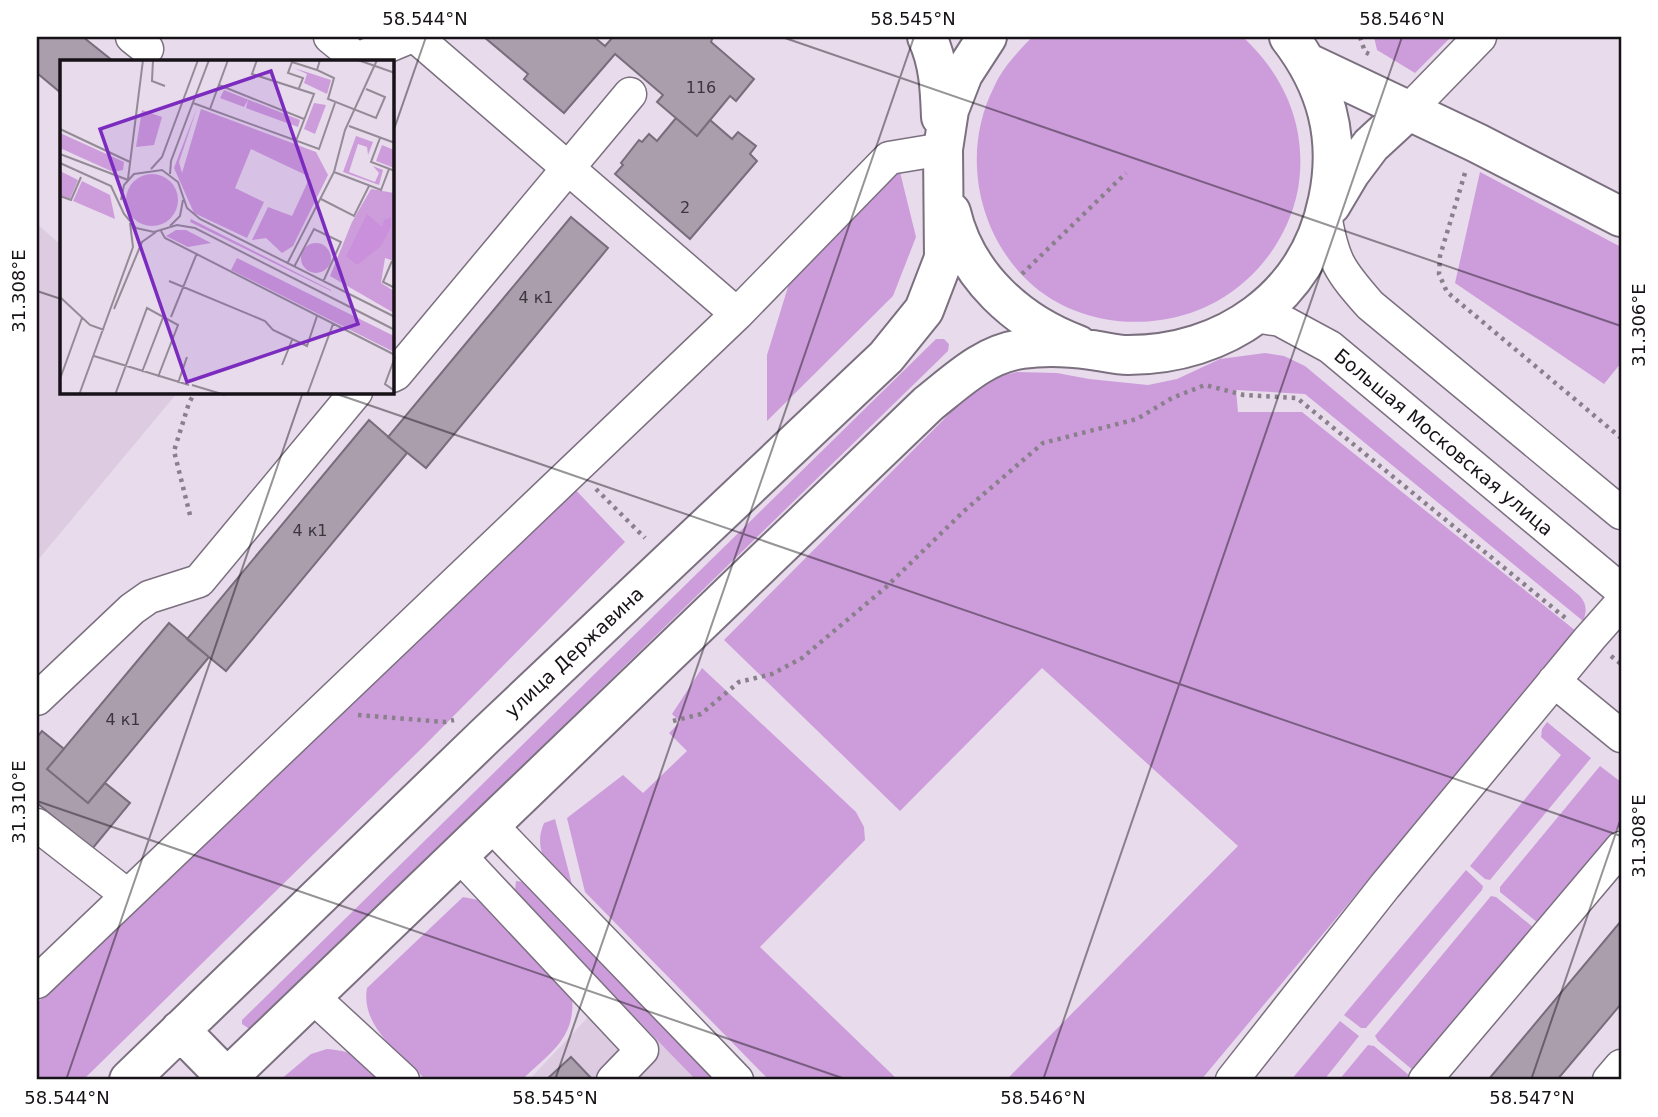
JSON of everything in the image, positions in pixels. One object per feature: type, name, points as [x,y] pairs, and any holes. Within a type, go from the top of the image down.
[{"type":"main road","points":[[927,37],[935,53],[939,77],[944,168]]},
{"type":"main road","name":"улица Державина","points":[[129,1080],[475,745],[887,358],[924,310],[944,258],[944,168],[949,110],[963,74],[987,37]]},
{"type":"main road","points":[[1303,48],[1409,110],[1621,218]]},
{"type":"main road","name":"улица Державина","points":[[226,1079],[918,414],[985,359],[1022,349],[1090,349],[1135,355],[1159,354],[1193,348],[1225,335],[1255,316],[1292,280],[1308,253],[1325,215],[1332,180],[1333,144],[1327,108],[1303,48]]},
{"type":"main road","points":[[1325,215],[1350,173],[1371,145],[1409,110]]},
{"type":"main road","name":"улица Державина","points":[[944,168],[954,224],[969,259],[992,290],[1020,316],[1053,336],[1090,349]]},
{"type":"main road","points":[[180,1030],[226,1079]]},
{"type":"street","points":[[330,37],[356,59],[410,37]]},
{"type":"street","points":[[416,37],[737,314]]},
{"type":"street","points":[[1409,110],[1480,37]]},
{"type":"street","points":[[394,375],[630,94]]},
{"type":"street","points":[[40,973],[127,895],[737,314],[889,158],[944,168]]},
{"type":"street","points":[[1325,215],[1335,260],[1370,305],[1621,513]]},
{"type":"street","name":"Большая Московская улица","points":[[1255,316],[1280,320],[1330,347],[1621,590]]},
{"type":"street","points":[[37,699],[132,609],[149,597],[199,581],[354,394]]},
{"type":"street","points":[[1232,1080],[1385,886],[1621,603]]},
{"type":"street","points":[[1554,681],[1621,736]]},
{"type":"street","points":[[37,825],[127,895]]},
{"type":"street","points":[[491,825],[737,1080]]},
{"type":"street","points":[[1425,1080],[1621,848]]},
{"type":"street","points":[[460,856],[642,1050],[613,1080]]},
{"type":"street","points":[[313,997],[403,1080]]},
{"type":"street","points":[[1609,1080],[1621,1066]]},
{"type":"path","points":[[1477,143],[1464,175],[1440,256],[1439,274],[1447,292],[1621,438]]},
{"type":"path","points":[[1021,274],[1126,173]]},
{"type":"path","points":[[673,721],[701,714],[739,682],[772,674],[802,658],[885,588],[964,511],[1044,443],[1137,419],[1172,398],[1205,386],[1244,395],[1297,398],[1621,664]]},
{"type":"path","points":[[190,515],[173,452],[194,394]]},
{"type":"path","points":[[575,469],[645,538]]},
{"type":"path","points":[[319,712],[446,722],[457,719]]},
{"type":"shaded area","points":[[1032,37],[1243,37],[1258,53],[1282,87],[1290,106],[1300,146],[1300,167],[1298,189],[1289,220],[1265,261],[1243,283],[1206,307],[1179,316],[1151,321],[1122,321],[1094,317],[1067,307],[1043,293],[1021,274],[1005,254],[984,209],[977,160],[984,110],[994,87],[1006,66]]},
{"type":"shaded area","points":[[1374,37],[1451,37],[1415,73],[1377,50]]},
{"type":"shaded area","points":[[899,168],[916,237],[893,296],[767,421],[767,355],[792,274]]},
{"type":"shaded area","points":[[1480,172],[1621,247],[1621,363],[1604,384],[1455,283]]},
{"type":"shaded area","points":[[37,224],[60,244],[60,394],[176,394],[37,561]]},
{"type":"shaded area","points":[[936,339],[944,339],[949,344],[948,351],[251,1030],[242,1024],[242,1020]]},
{"type":"shaded area","points":[[1265,353],[1284,356],[1305,366],[1580,596],[1586,611],[1583,621],[1305,394],[1236,390],[1238,412],[1302,412],[1576,631],[1201,1080],[1006,1080],[1238,846],[1042,668],[900,811],[724,640],[982,381],[1017,372],[1057,373],[1148,385],[1177,379],[1220,359]]},
{"type":"shaded area","points":[[571,485],[625,542],[423,747],[83,1080],[37,1080],[37,1003]]},
{"type":"shaded area","points":[[702,668],[856,812],[864,827],[865,840],[760,947],[898,1080],[769,1080],[585,892],[567,818],[623,775],[643,793],[687,751],[669,733],[680,722],[672,714]]},
{"type":"shaded area","points":[[1547,722],[1591,758],[1490,880],[1485,879],[1470,866],[1561,755],[1541,737]]},
{"type":"shaded area","points":[[1600,766],[1621,782],[1621,824],[1538,923],[1500,892],[1500,887]]},
{"type":"shaded area","points":[[555,819],[575,896],[547,864],[540,845],[544,823]]},
{"type":"shaded area","points":[[1466,870],[1483,886],[1482,890],[1366,1028],[1361,1028],[1344,1015]]},
{"type":"shaded area","points":[[516,881],[525,882],[724,1080],[696,1080],[519,898],[515,891]]},
{"type":"shaded area","points":[[1491,896],[1496,897],[1534,928],[1414,1071],[1375,1036]]},
{"type":"shaded area","points":[[463,897],[484,901],[572,996],[570,1023],[565,1034],[559,1044],[522,1080],[426,1080],[385,1039],[370,1015],[367,988]]},
{"type":"shaded area","points":[[624,979],[721,1080],[529,1080]]},
{"type":"shaded area","points":[[1340,1021],[1359,1036],[1324,1080],[1291,1080]]},
{"type":"shaded area","points":[[1368,1045],[1374,1046],[1410,1076],[1406,1080],[1339,1080]]},
{"type":"shaded area","points":[[327,1049],[353,1055],[366,1062],[386,1080],[280,1080],[311,1054]]},
{"type":"building","points":[[37,37],[83,37],[112,60],[60,60],[60,92],[37,73]]},
{"type":"building","points":[[484,37],[594,37],[605,46],[613,37],[713,37],[711,42],[754,79],[736,101],[730,96],[697,136],[657,102],[663,95],[615,54],[564,113],[524,79],[528,74]]},
{"type":"building","points":[[676,118],[697,136],[710,120],[732,139],[738,132],[756,146],[750,154],[757,161],[690,239],[615,174],[639,140],[642,142],[649,134],[657,141]]},
{"type":"building","points":[[571,217],[608,248],[426,468],[388,437]]},
{"type":"building","points":[[369,420],[407,453],[226,671],[187,639]]},
{"type":"building","points":[[169,623],[209,657],[88,803],[47,769]]},
{"type":"building","points":[[42,731],[64,749],[47,769],[88,803],[105,783],[130,803],[92,849],[37,803],[37,737]]},
{"type":"building","points":[[1621,921],[1621,1004],[1557,1080],[1488,1080]]},
{"type":"building","points":[[571,1057],[593,1080],[546,1080]]}]
